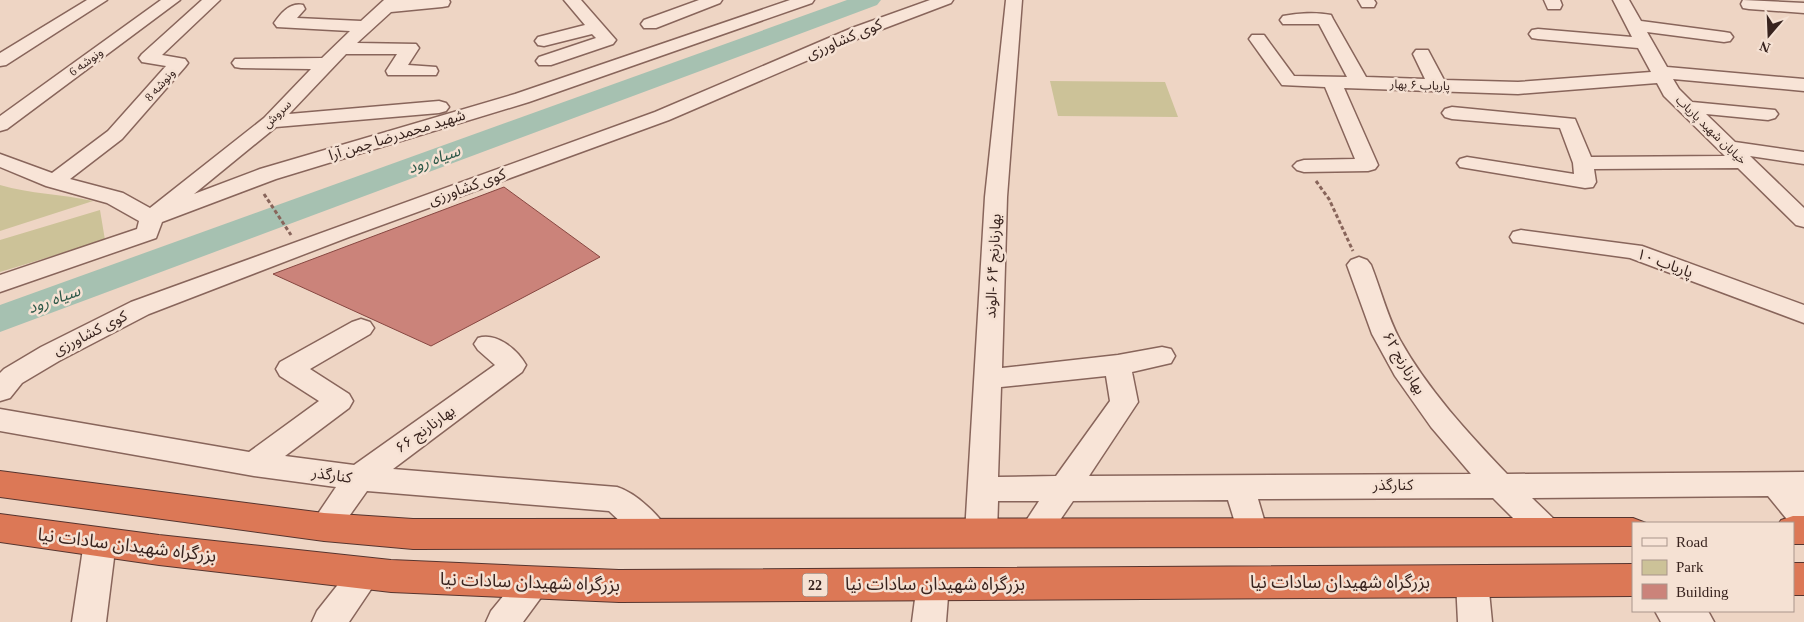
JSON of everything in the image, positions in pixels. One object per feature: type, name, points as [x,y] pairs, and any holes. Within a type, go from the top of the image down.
[{"type":"highway","points":[[0,484],[324,527],[413,534],[1632,532]]},
{"type":"highway","name":"بزرگراه شهیدان سادات نیا","points":[[0,528],[100,542],[366,573],[619,586],[1632,580]]},
{"type":"street","points":[[0,61],[99,0]]},
{"type":"street","name":"ونوشه 6","points":[[0,125],[172,0]]},
{"type":"street","points":[[545,61],[607,40],[572,0]]},
{"type":"street","name":"شهید محمدرضا چمن آرا","points":[[151,218],[268,174],[522,98],[806,0]]},
{"type":"street","name":"کوی کشاورزی","points":[[0,391],[13,376],[50,354],[140,308],[342,232],[662,116],[858,32],[945,0]]},
{"type":"street","name":"بهارنارنج ۶۴ -الوند","points":[[981,534],[996,197],[1014,0]]},
{"type":"street","name":"خیابان شهید پاریاب","points":[[1621,0],[1671,92],[1804,220]]},
{"type":"street","name":"ونوشه 8","points":[[54,181],[115,135],[179,63],[148,58],[205,1]]},
{"type":"street","points":[[390,4],[442,2]]},
{"type":"street","points":[[650,24],[699,2]]},
{"type":"street","name":"سروش","points":[[151,218],[271,122],[341,49],[390,4]]},
{"type":"street","points":[[1749,4],[1804,8]]},
{"type":"street","points":[[297,9],[283,23],[366,26]]},
{"type":"street","points":[[1289,20],[1325,19],[1360,83]]},
{"type":"street","points":[[1635,25],[1724,37]]},
{"type":"street","points":[[544,41],[596,28]]},
{"type":"street","points":[[1538,34],[1644,43]]},
{"type":"street","name":"پاریاب ۶ بهار","points":[[1258,39],[1289,81],[1518,88],[1662,74],[1804,85]]},
{"type":"street","points":[[341,49],[410,48],[395,71],[429,71]]},
{"type":"street","points":[[1422,54],[1437,85]]},
{"type":"street","points":[[241,63],[327,64]]},
{"type":"street","points":[[1304,166],[1368,165],[1332,82]]},
{"type":"street","points":[[271,122],[439,107]]},
{"type":"street","points":[[1688,107],[1768,114]]},
{"type":"street","points":[[1452,113],[1568,123],[1583,163],[1585,182],[1467,163]]},
{"type":"street","points":[[1728,147],[1804,158]]},
{"type":"street","points":[[0,160],[54,181],[115,198],[151,218],[148,233],[0,284]]},
{"type":"street","points":[[1583,163],[1744,162]]},
{"type":"street","name":"پاریاب ۱۰","points":[[1521,237],[1634,251],[1804,314]]},
{"type":"street","name":"بهارنارنج ۶۲","points":[[1359,265],[1388,342],[1429,405],[1498,485],[1546,532]]},
{"type":"street","points":[[254,464],[339,401],[289,369],[361,328]]},
{"type":"street","name":"بهارنارنج ۶۶","points":[[324,527],[359,478],[513,365],[487,344]]},
{"type":"street","points":[[988,379],[1118,365],[1162,356]]},
{"type":"street","points":[[1034,533],[1124,402],[1118,365]]},
{"type":"street","name":"کنارگذر","points":[[0,420],[254,464],[359,478],[617,499],[654,534]]},
{"type":"street","points":[[1790,484],[1804,518]]},
{"type":"street","name":"کنارگذر","points":[[983,489],[1790,484]]},
{"type":"street","points":[[1239,486],[1252,533]]},
{"type":"street","points":[[89,622],[100,542]]},
{"type":"street","points":[[329,622],[366,573]]},
{"type":"street","points":[[1596,580],[1632,595]]},
{"type":"street","points":[[1472,581],[1475,622]]},
{"type":"street","points":[[503,622],[534,582]]},
{"type":"street","points":[[929,622],[933,584]]},
{"type":"street","points":[[1674,612],[1697,622]]},
{"type":"path","points":[[1304,166],[1329,199],[1359,265]]},
{"type":"path","points":[[264,193],[293,238]]},
{"type":"green space","points":[[1050,81],[1165,82],[1178,117],[1058,116]]},
{"type":"green space","points":[[0,185],[23,190],[93,201],[0,231]]},
{"type":"green space","points":[[100,210],[105,240],[0,272],[0,240]]},
{"type":"building","points":[[504,187],[600,257],[431,346],[273,274]]},
{"type":"waterway","name":"سیاه رود","points":[[0,319],[869,0]]}]
